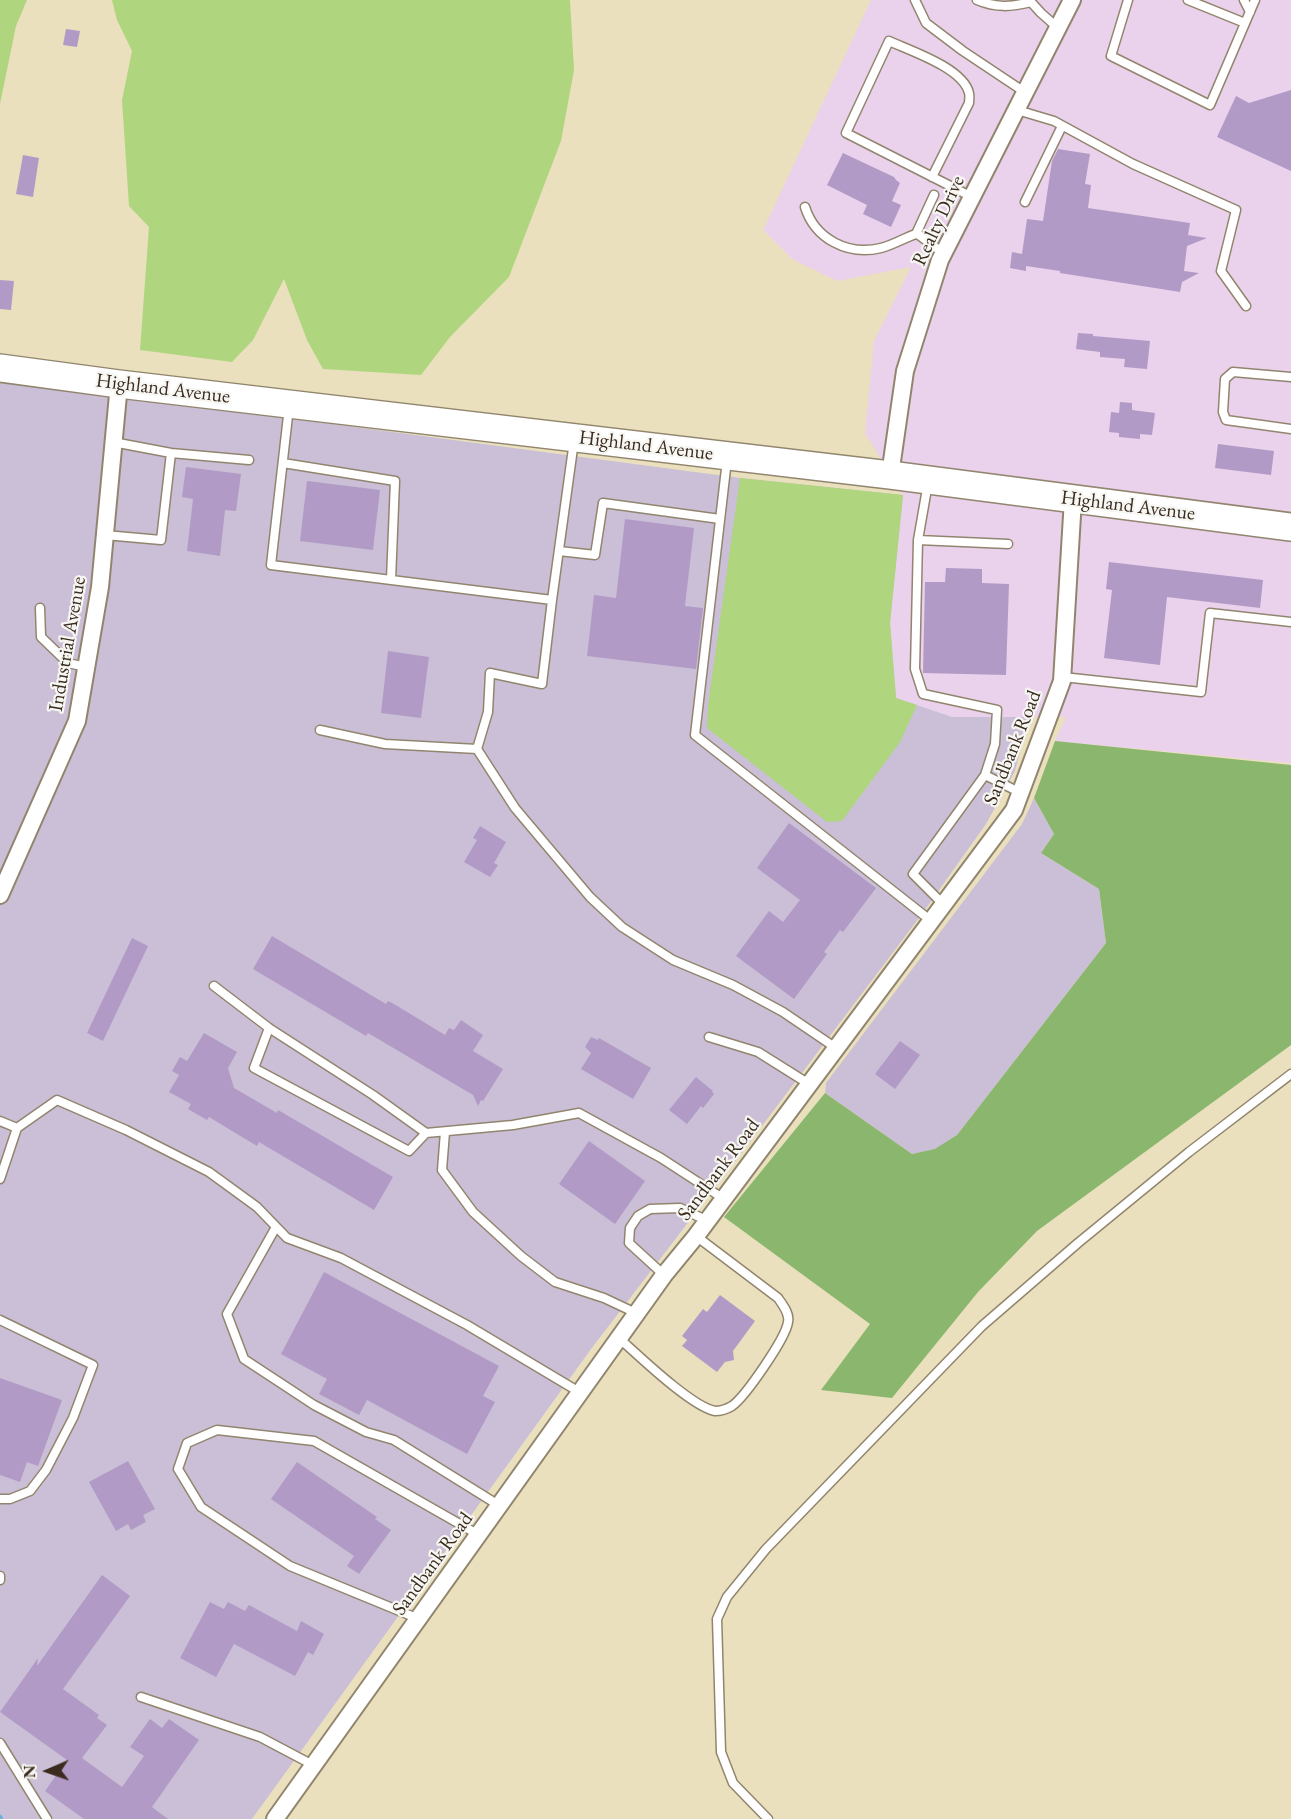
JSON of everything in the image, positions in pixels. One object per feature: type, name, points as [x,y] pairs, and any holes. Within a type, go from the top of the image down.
[{"type":"highway","name":"Highland Avenue","points":[[0,368],[890,475],[1291,527]]},
{"type":"street","name":"Realty Drive","points":[[890,475],[905,370],[943,253],[1072,0]]},
{"type":"street","name":"Industrial Avenue","points":[[0,895],[77,721],[100,587],[119,384]]},
{"type":"street","name":"Sandbank Road","points":[[275,1819],[664,1275],[708,1221],[1014,810],[1063,677],[1073,499]]},
{"type":"lane","points":[[915,0],[926,23],[1026,93]]},
{"type":"lane","points":[[977,0],[987,5],[1003,7],[1032,1],[1041,13],[1058,28]]},
{"type":"lane","points":[[1128,0],[1111,56],[1210,105],[1255,0]]},
{"type":"lane","points":[[1188,0],[1245,23]]},
{"type":"lane","points":[[1244,0],[1250,12]]},
{"type":"lane","points":[[932,177],[969,103],[970,93],[964,82],[952,72],[889,41],[846,133],[932,177],[972,197]]},
{"type":"lane","points":[[1017,110],[1054,121],[1133,164],[1236,210],[1221,271],[1246,306]]},
{"type":"lane","points":[[1025,202],[1062,126]]},
{"type":"lane","points":[[805,207],[808,219],[814,226],[841,246],[862,250],[880,248],[916,234],[934,195]]},
{"type":"lane","points":[[916,234],[943,253]]},
{"type":"lane","points":[[1291,377],[1233,372],[1225,379],[1223,412],[1226,420],[1291,429]]},
{"type":"lane","points":[[289,404],[271,565],[552,600]]},
{"type":"lane","points":[[575,438],[542,684],[490,673],[488,712],[477,749],[515,808],[590,897],[622,927],[673,960],[733,985],[783,1012],[836,1048]]},
{"type":"lane","points":[[113,442],[171,453],[249,460]]},
{"type":"lane","points":[[105,535],[161,540],[171,453]]},
{"type":"lane","points":[[728,456],[695,735],[930,920]]},
{"type":"lane","points":[[283,463],[395,481],[391,580]]},
{"type":"lane","points":[[929,480],[918,540],[915,669],[923,694],[998,710],[995,744],[985,775],[913,874],[943,904]]},
{"type":"lane","points":[[559,551],[596,555],[603,502],[720,519]]},
{"type":"lane","points":[[918,540],[1008,544]]},
{"type":"lane","points":[[40,608],[41,637],[68,663],[86,667]]},
{"type":"lane","points":[[1063,677],[1201,692],[1210,613],[1291,622]]},
{"type":"lane","points":[[320,730],[385,744],[477,749]]},
{"type":"lane","points":[[985,775],[1021,793]]},
{"type":"lane","points":[[214,986],[268,1028],[373,1095],[426,1133],[513,1125],[579,1113],[661,1158],[724,1198]]},
{"type":"lane","points":[[268,1028],[254,1068],[409,1151],[426,1133]]},
{"type":"lane","points":[[709,1037],[758,1052],[809,1084]]},
{"type":"lane","points":[[768,1819],[733,1783],[721,1752],[717,1619],[728,1597],[765,1549],[982,1326],[1161,1174],[1291,1074]]},
{"type":"lane","points":[[0,1179],[17,1128],[57,1100],[126,1130],[209,1172],[256,1207],[287,1238],[341,1258],[466,1325],[581,1393]]},
{"type":"lane","points":[[0,1121],[17,1128]]},
{"type":"lane","points":[[445,1132],[442,1170],[473,1212],[521,1256],[555,1282],[604,1298],[638,1314]]},
{"type":"lane","points":[[664,1275],[629,1242],[630,1228],[638,1216],[650,1209],[680,1208],[708,1221]]},
{"type":"lane","points":[[276,1227],[227,1314],[244,1359],[314,1405],[366,1432],[394,1440],[500,1506]]},
{"type":"lane","points":[[620,1339],[670,1383],[699,1404],[721,1411],[732,1406],[742,1396],[782,1338],[789,1320],[785,1307],[778,1298],[696,1236]]},
{"type":"lane","points":[[0,1320],[93,1365],[73,1418],[46,1470],[30,1491],[10,1499],[0,1499]]},
{"type":"lane","points":[[419,1619],[290,1566],[201,1507],[178,1469],[187,1443],[217,1430],[314,1441],[479,1535]]},
{"type":"lane","points":[[141,1697],[260,1737],[314,1765]]},
{"type":"lane","points":[[0,1743],[46,1819]]},
{"type":"shaded area","points":[[871,0],[1291,0],[1291,763],[1055,741],[1066,717],[952,717],[896,699],[890,623],[903,495],[865,433],[874,341],[911,267],[837,281],[792,259],[763,230]]},
{"type":"shaded area","points":[[0,380],[740,478],[903,495],[890,623],[896,698],[952,717],[1029,717],[1015,771],[986,824],[922,914],[591,1349],[252,1819],[0,1819]]},
{"type":"shaded area","points":[[1034,798],[1054,834],[1041,853],[1099,889],[1106,943],[957,1135],[935,1150],[912,1154],[825,1093],[826,1083],[1022,824]]},
{"type":"green space","points":[[0,0],[27,0],[16,26],[0,104]]},
{"type":"green space","points":[[112,0],[570,0],[574,70],[561,141],[509,277],[450,337],[421,375],[323,369],[307,340],[284,279],[253,340],[232,362],[140,350],[149,227],[129,206],[122,100],[132,51],[117,20]]},
{"type":"green space","points":[[740,478],[903,495],[890,623],[896,698],[917,705],[900,742],[842,821],[827,822],[707,728],[708,705]]},
{"type":"green space","points":[[1055,741],[1291,765],[1291,1045],[1037,1231],[978,1292],[892,1398],[821,1390],[870,1324],[724,1217],[825,1093],[912,1154],[935,1149],[957,1135],[1106,943],[1099,889],[1041,853],[1054,834],[1034,798]]},
{"type":"building","points":[[66,29],[80,31],[77,47],[63,45]]},
{"type":"building","points":[[1291,90],[1291,171],[1217,137],[1236,96],[1249,103]]},
{"type":"building","points":[[1058,149],[1090,154],[1085,184],[1091,185],[1088,208],[1190,223],[1188,235],[1207,238],[1187,246],[1184,271],[1199,273],[1182,282],[1180,292],[1026,266],[1026,271],[1010,268],[1012,252],[1022,254],[1027,219],[1043,221],[1052,161]]},
{"type":"building","points":[[843,153],[894,177],[900,183],[892,201],[901,205],[891,227],[863,214],[867,205],[827,185]]},
{"type":"building","points":[[23,155],[39,158],[33,197],[16,194]]},
{"type":"building","points":[[0,280],[14,281],[11,310],[0,309]]},
{"type":"building","points":[[1078,333],[1150,341],[1147,369],[1124,367],[1125,359],[1100,357],[1100,352],[1076,349]]},
{"type":"building","points":[[1120,402],[1132,403],[1132,410],[1155,413],[1152,435],[1140,434],[1140,439],[1119,437],[1119,433],[1109,432],[1111,412],[1119,413]]},
{"type":"building","points":[[1218,444],[1274,451],[1271,475],[1215,468]]},
{"type":"building","points":[[186,467],[241,474],[236,511],[225,510],[220,556],[187,551],[193,499],[182,497]]},
{"type":"building","points":[[307,481],[380,490],[373,550],[300,541]]},
{"type":"building","points":[[625,519],[694,528],[685,606],[703,608],[696,669],[587,656],[594,595],[616,598]]},
{"type":"building","points":[[1109,562],[1263,580],[1260,608],[1167,597],[1160,665],[1104,658],[1112,590],[1106,589]]},
{"type":"building","points":[[946,568],[982,569],[982,583],[1009,584],[1006,675],[923,673],[925,582],[945,582]]},
{"type":"building","points":[[388,651],[429,657],[421,718],[381,713]]},
{"type":"building","points":[[789,823],[876,888],[843,932],[840,930],[824,952],[827,954],[794,999],[736,956],[769,911],[783,922],[800,900],[757,868]]},
{"type":"building","points":[[480,826],[506,842],[494,863],[498,865],[490,877],[464,862],[477,840],[473,838]]},
{"type":"building","points":[[272,936],[386,1004],[388,1001],[394,1004],[445,1035],[449,1028],[454,1030],[461,1020],[483,1035],[473,1051],[503,1069],[483,1101],[481,1100],[478,1106],[473,1095],[368,1033],[366,1036],[253,969]]},
{"type":"building","points":[[132,938],[148,946],[103,1041],[87,1033]]},
{"type":"building","points":[[204,1033],[237,1052],[228,1068],[234,1088],[277,1113],[278,1110],[393,1177],[374,1210],[259,1142],[257,1146],[209,1117],[207,1120],[188,1109],[191,1104],[169,1092],[179,1075],[172,1071],[180,1057],[187,1061]]},
{"type":"building","points":[[591,1037],[598,1040],[599,1038],[651,1068],[633,1099],[581,1069],[591,1053],[585,1047]]},
{"type":"building","points":[[900,1041],[920,1055],[895,1089],[875,1074]]},
{"type":"building","points":[[696,1077],[714,1094],[687,1124],[669,1110]]},
{"type":"building","points":[[589,1141],[645,1181],[615,1224],[559,1184]]},
{"type":"building","points":[[324,1272],[499,1366],[483,1396],[495,1402],[467,1454],[367,1400],[359,1415],[319,1394],[327,1379],[281,1354]]},
{"type":"building","points":[[720,1295],[755,1321],[733,1351],[734,1360],[725,1362],[717,1372],[682,1346],[687,1340],[682,1336],[703,1309],[707,1312]]},
{"type":"building","points":[[0,1378],[62,1400],[38,1466],[27,1462],[20,1482],[0,1475]]},
{"type":"building","points":[[128,1461],[155,1509],[143,1515],[146,1522],[131,1530],[128,1524],[116,1531],[89,1482]]},
{"type":"building","points":[[297,1462],[377,1517],[375,1519],[391,1530],[359,1574],[347,1566],[354,1556],[271,1499]]},
{"type":"building","points":[[102,1575],[130,1596],[63,1689],[99,1715],[97,1718],[107,1725],[82,1758],[122,1787],[144,1756],[130,1747],[150,1719],[162,1728],[169,1719],[199,1740],[152,1807],[168,1819],[84,1819],[45,1791],[67,1760],[0,1712],[38,1658],[37,1666]]},
{"type":"building","points":[[210,1602],[224,1609],[228,1602],[245,1611],[249,1605],[297,1631],[301,1621],[324,1634],[313,1655],[308,1652],[295,1676],[234,1644],[216,1677],[180,1658]]}]
